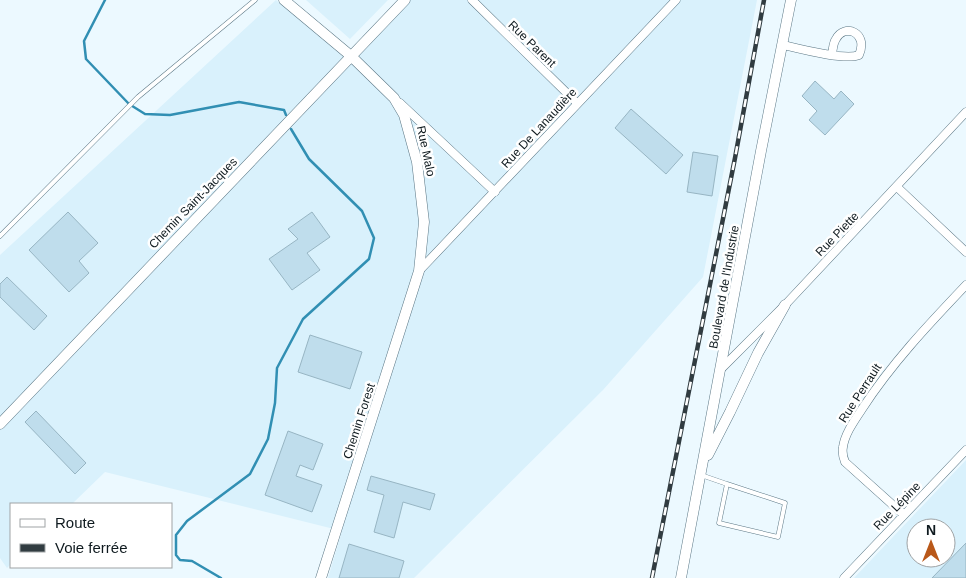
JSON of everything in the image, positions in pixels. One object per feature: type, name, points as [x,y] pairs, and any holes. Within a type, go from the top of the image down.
[{"type":"street","name":"Rue Malo","points":[[284,0],[351,56],[394,98],[404,115],[414,148],[424,222],[419,272]]},
{"type":"street","name":"Chemin Saint-Jacques","points":[[0,424],[405,0]]},
{"type":"street","name":"Rue Parent","points":[[472,0],[577,104]]},
{"type":"street","name":"Rue De Lanaudière","points":[[419,272],[676,0]]},
{"type":"street","name":"Boulevard de l'Industrie","points":[[681,578],[761,151],[791,3]]},
{"type":"street","points":[[782,46],[852,58],[859,55],[862,48],[862,41],[858,34],[851,31],[843,32],[836,37],[832,54]]},
{"type":"street","points":[[394,98],[495,192]]},
{"type":"street","name":"Rue Piette","points":[[721,369],[897,187],[966,112]]},
{"type":"street","points":[[897,187],[966,252]]},
{"type":"street","name":"Chemin Forest","points":[[321,578],[419,272]]},
{"type":"street","name":"Rue Perrault","points":[[904,515],[845,462],[843,446],[852,425],[890,368],[912,341],[966,285]]},
{"type":"street","points":[[702,470],[758,353],[785,304]]},
{"type":"street","name":"Rue Lépine","points":[[844,578],[966,450]]},
{"type":"lane","points":[[0,236],[138,97],[255,0]]},
{"type":"lane","points":[[702,470],[727,484],[785,503],[778,537],[719,523],[727,484]]},
{"type":"shaded area","points":[[276,0],[351,63],[405,0],[757,0],[703,277],[603,390],[414,578],[328,578],[342,531],[105,472],[73,503],[10,503],[10,565],[7,568],[0,558],[0,255]]},
{"type":"shaded area","points":[[306,0],[388,0],[350,39]]},
{"type":"shaded area","points":[[966,460],[966,578],[854,578],[906,523],[906,568],[956,568],[956,518],[911,518]]},
{"type":"building","points":[[815,81],[834,99],[841,91],[854,104],[825,135],[809,120],[817,111],[802,96]]},
{"type":"building","points":[[631,109],[683,155],[666,174],[615,128]]},
{"type":"building","points":[[693,152],[718,156],[712,196],[687,192]]},
{"type":"building","points":[[68,212],[98,243],[79,261],[89,273],[69,292],[29,250]]},
{"type":"building","points":[[312,212],[330,237],[307,253],[320,270],[292,290],[269,259],[298,239],[288,229]]},
{"type":"building","points":[[7,277],[47,316],[34,330],[0,297],[0,284]]},
{"type":"building","points":[[310,335],[362,352],[350,389],[298,372]]},
{"type":"building","points":[[36,411],[86,463],[75,474],[25,422]]},
{"type":"building","points":[[288,431],[323,444],[313,470],[300,465],[296,476],[322,485],[312,512],[265,495]]},
{"type":"building","points":[[371,476],[435,494],[430,510],[403,502],[394,538],[374,532],[384,495],[367,490]]},
{"type":"building","points":[[966,543],[966,578],[932,578],[942,568],[956,568],[956,553]]},
{"type":"building","points":[[349,544],[404,561],[399,578],[339,578]]},
{"type":"waterway","points":[[105,0],[84,41],[86,59],[129,104],[145,114],[170,115],[239,102],[284,110],[286,115]]},
{"type":"waterway","points":[[221,578],[192,561],[180,560],[176,555],[176,535],[187,521],[250,474],[268,439],[275,403],[277,368],[303,319],[369,259],[374,238],[362,211],[309,159],[291,129]]},
{"type":"railway","points":[[652,578],[735,158],[764,0]]}]
